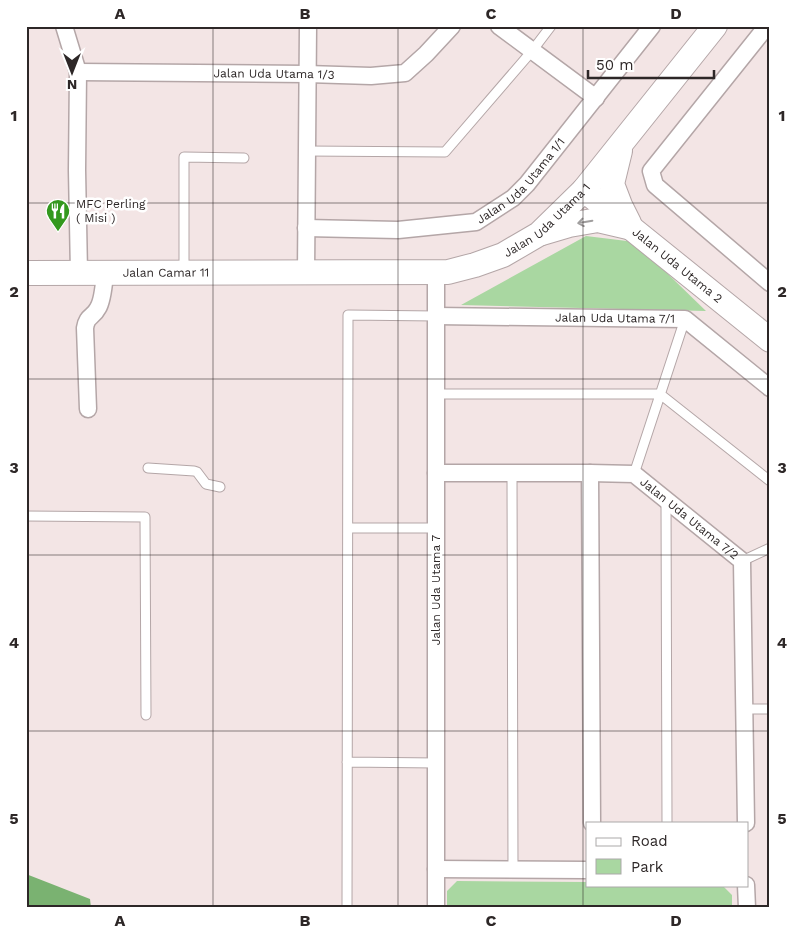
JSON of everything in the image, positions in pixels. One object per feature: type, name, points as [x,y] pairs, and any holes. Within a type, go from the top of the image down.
[{"type":"street","points":[[64,26],[78,72],[77,170],[80,273]]},
{"type":"street","points":[[306,273],[308,26]]},
{"type":"street","name":"Jalan Uda Utama 1/3","points":[[78,72],[371,76],[405,72],[426,54],[452,26]]},
{"type":"street","points":[[499,26],[596,98]]},
{"type":"street","name":"Jalan Uda Utama 1/1","points":[[306,228],[398,230],[476,222],[513,198],[527,184],[652,26]]},
{"type":"street","name":"Jalan Uda Utama 1","points":[[306,273],[448,272],[503,255],[539,234],[584,190],[714,26]]},
{"type":"street","points":[[765,36],[651,171],[655,185],[770,283]]},
{"type":"street","points":[[623,142],[612,184],[632,228]]},
{"type":"street","name":"Jalan Uda Utama 2","points":[[584,190],[770,340]]},
{"type":"street","points":[[539,234],[569,225],[598,220],[632,228]]},
{"type":"street","name":"Jalan Uda Utama 7","points":[[436,272],[436,908]]},
{"type":"street","name":"Jalan Camar 11","points":[[26,273],[306,273]]},
{"type":"street","points":[[88,409],[85,328],[86,321],[100,306],[106,273]]},
{"type":"street","name":"Jalan Uda Utama 7/1","points":[[436,316],[685,319],[770,388]]},
{"type":"street","name":"Jalan Uda Utama 7/2","points":[[436,473],[634,474],[742,561],[746,822]]},
{"type":"street","points":[[590,473],[592,822]]},
{"type":"street","points":[[436,869],[586,870]]},
{"type":"street","points":[[746,886],[747,908]]},
{"type":"lane","points":[[306,151],[445,152],[532,51],[551,26]]},
{"type":"lane","points":[[184,273],[184,157],[244,158]]},
{"type":"lane","points":[[347,908],[348,315],[436,316]]},
{"type":"lane","points":[[634,474],[685,319]]},
{"type":"lane","points":[[436,394],[660,394],[770,482]]},
{"type":"lane","points":[[148,468],[194,471],[197,472],[206,484],[220,487]]},
{"type":"lane","points":[[512,473],[513,870]]},
{"type":"lane","points":[[666,501],[667,822]]},
{"type":"lane","points":[[26,516],[145,517],[146,715]]},
{"type":"lane","points":[[348,528],[436,528]]},
{"type":"lane","points":[[742,561],[770,548]]},
{"type":"lane","points":[[744,709],[770,709]]},
{"type":"lane","points":[[347,762],[436,763]]},
{"type":"green space","points":[[586,236],[635,242],[706,311],[461,305]]},
{"type":"green space","points":[[457,881],[586,882],[586,886],[723,886],[732,895],[732,908],[447,908],[447,891]]},
{"type":"shaded area","points":[[26,874],[90,899],[91,908],[26,908]]},
{"type":"place","name":"MFC Perling ( Misi )","points":[[58,232]]}]
